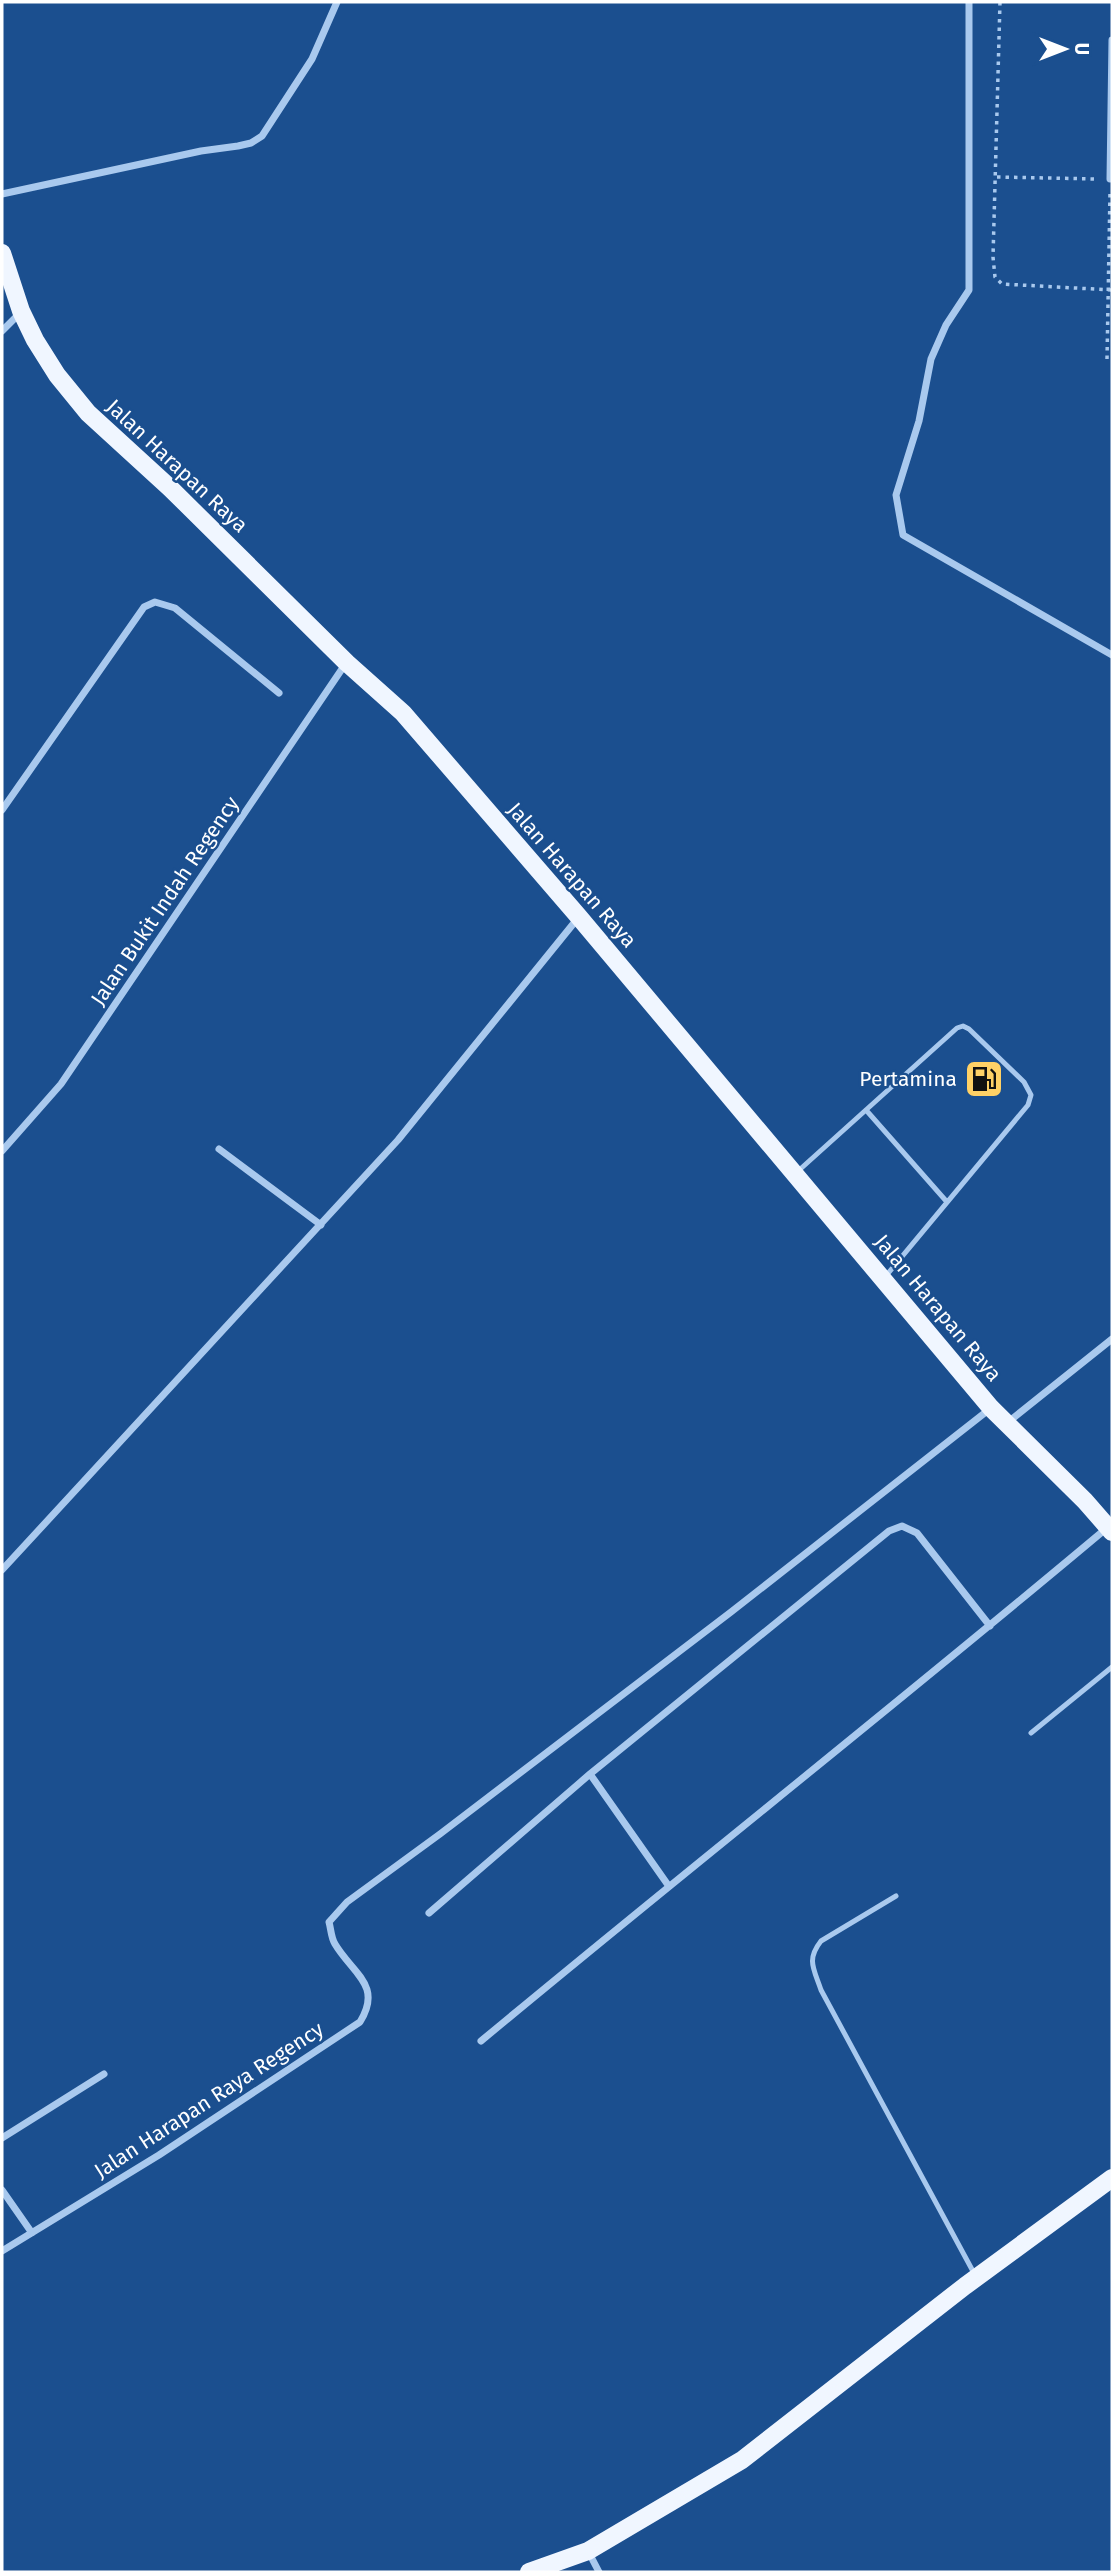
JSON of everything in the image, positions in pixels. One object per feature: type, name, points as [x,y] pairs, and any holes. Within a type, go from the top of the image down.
[{"type":"main road","name":"Jalan Harapan Raya","points":[[2,254],[21,311],[45,358],[88,413],[170,488],[347,663],[402,713],[579,917],[991,1408],[1085,1501],[1110,1530]]},
{"type":"main road","points":[[529,2572],[588,2551],[742,2460],[977,2278],[1112,2178]]},
{"type":"street","points":[[2,194],[201,151],[251,143],[262,136],[312,59],[337,2]]},
{"type":"street","points":[[969,2],[969,290],[946,325],[931,359],[919,421],[896,495],[904,535],[1112,654]]},
{"type":"street","points":[[1110,179],[1112,40]]},
{"type":"street","points":[[2,331],[21,311]]},
{"type":"street","points":[[2,810],[144,607],[155,602],[175,608],[279,694]]},
{"type":"street","name":"Jalan Bukit Indah Regency","points":[[2,1151],[61,1084],[347,663]]},
{"type":"street","points":[[2,1570],[321,1225],[426,1107],[579,917]]},
{"type":"street","points":[[219,1149],[321,1225]]},
{"type":"street","points":[[1007,1423],[1112,1339]]},
{"type":"street","name":"Jalan Harapan Raya Regency","points":[[2,2251],[159,2155],[360,2022],[370,2003],[360,1974],[333,1942],[329,1922],[347,1902],[720,1620],[991,1408]]},
{"type":"street","points":[[429,1913],[590,1774],[889,1531],[902,1526],[916,1533],[990,1626]]},
{"type":"street","points":[[481,2042],[668,1885],[1110,1530]]},
{"type":"street","points":[[590,1774],[668,1885]]},
{"type":"street","points":[[2,2138],[104,2074]]},
{"type":"street","points":[[2,2190],[32,2233]]},
{"type":"street","points":[[588,2551],[599,2572]]},
{"type":"lane","points":[[795,1174],[957,1028],[963,1026],[970,1029],[1024,1082],[1031,1095],[1028,1105],[884,1279]]},
{"type":"lane","points":[[866,1110],[947,1202]]},
{"type":"lane","points":[[1031,1733],[1112,1667]]},
{"type":"lane","points":[[896,1896],[821,1941],[814,1950],[812,1962],[821,1990],[977,2278]]},
{"type":"path","points":[[1000,2],[993,257],[995,277],[1002,284],[1110,290]]},
{"type":"path","points":[[997,177],[1110,179],[1107,359]]},
{"type":"place","name":"Pertamina","points":[[984,1079]]}]
